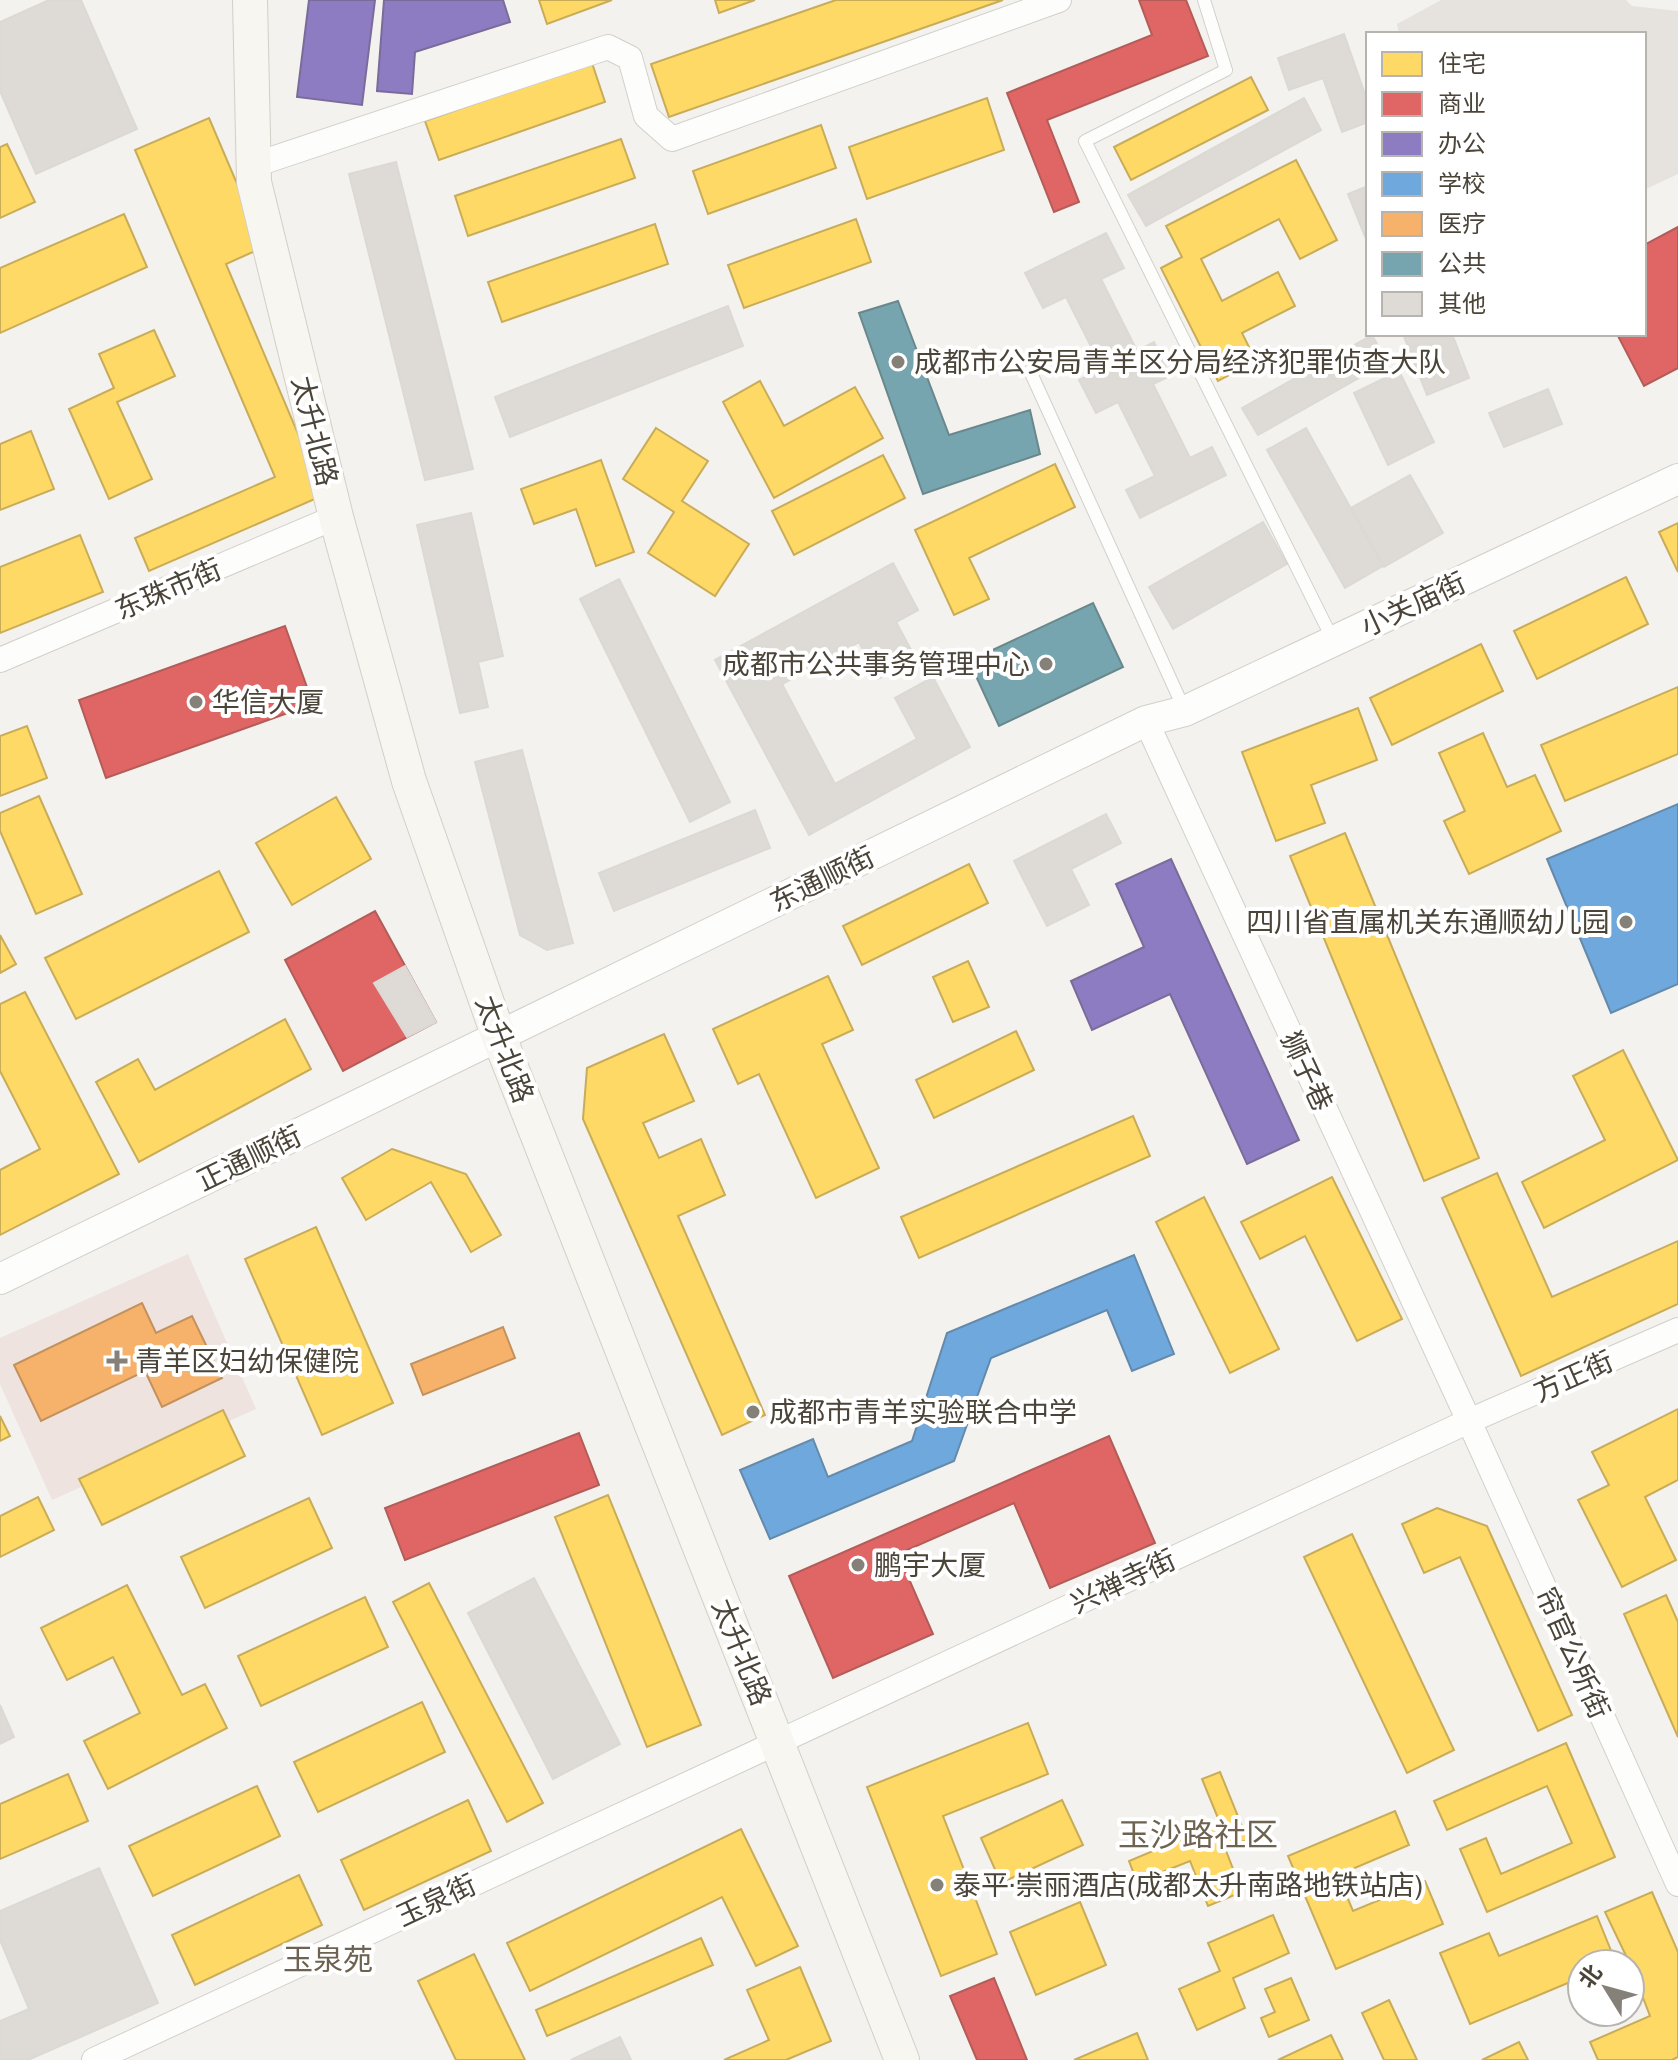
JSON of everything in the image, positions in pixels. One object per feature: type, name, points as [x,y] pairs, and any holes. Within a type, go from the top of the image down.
[{"type":"main road","name":"太升北路","points":[[250,0],[254,182],[336,517],[409,781],[499,1037],[902,2060]]},
{"type":"street","points":[[254,165],[608,47],[630,58],[646,116],[672,139],[1059,0]]},
{"type":"street","name":"小关庙街","points":[[1146,721],[1185,711],[1678,479]]},
{"type":"street","name":"东珠市街","points":[[0,660],[336,517]]},
{"type":"street","name":"东通顺街","points":[[499,1037],[1146,721]]},
{"type":"street","name":"狮子巷","points":[[1146,721],[1469,1421]]},
{"type":"street","name":"正通顺街","points":[[0,1279],[499,1037]]},
{"type":"street","name":"方正街","points":[[1469,1421],[1678,1330]]},
{"type":"street","name":"兴禅寺街","points":[[777,1741],[1469,1421]]},
{"type":"street","name":"帘官公所街","points":[[1469,1421],[1678,1884]]},
{"type":"street","name":"玉泉街","points":[[94,2060],[777,1741]]},
{"type":"lane","points":[[1204,0],[1226,70],[1085,141],[1334,641]]},
{"type":"lane","points":[[1030,371],[1185,711]]},
{"type":"shaded area","points":[[1441,0],[1626,0],[1632,6],[1678,11],[1678,174],[1646,189],[1646,32],[1399,32],[1397,24]]},
{"type":"shaded area","name":"青羊区妇幼保健院","points":[[188,1254],[256,1409],[52,1500],[0,1384],[0,1338]]},
{"type":"building: 住宅","points":[[539,0],[612,0],[547,24]]},
{"type":"building: 住宅","points":[[715,0],[755,0],[719,13]]},
{"type":"building: 住宅","points":[[836,0],[1003,0],[669,117],[651,64]]},
{"type":"building: 住宅","points":[[592,63],[605,102],[439,160],[425,121]]},
{"type":"building: 住宅","points":[[1251,77],[1268,110],[1131,180],[1114,147]]},
{"type":"building: 住宅","points":[[987,98],[1004,150],[867,199],[849,147]]},
{"type":"building: 住宅","points":[[209,118],[264,247],[226,264],[324,495],[149,571],[135,538],[275,477],[135,150]]},
{"type":"building: 住宅","points":[[821,125],[836,168],[708,214],[693,171]]},
{"type":"building: 住宅","points":[[621,139],[635,178],[468,236],[455,196]]},
{"type":"building: 住宅","points":[[7,144],[35,202],[0,218],[0,147]]},
{"type":"building: 住宅","points":[[1296,160],[1337,240],[1300,259],[1279,219],[1201,259],[1222,301],[1278,272],[1295,306],[1242,333],[1256,361],[1218,381],[1161,268],[1182,257],[1166,226]]},
{"type":"building: 住宅","points":[[124,214],[147,267],[0,333],[0,268]]},
{"type":"building: 住宅","points":[[856,219],[871,262],[744,308],[728,265]]},
{"type":"building: 住宅","points":[[655,224],[668,264],[502,322],[488,282]]},
{"type":"building: 住宅","points":[[154,330],[175,376],[117,402],[152,479],[109,499],[69,409],[114,388],[99,354]]},
{"type":"building: 住宅","points":[[760,381],[784,426],[855,387],[883,438],[774,498],[723,402]]},
{"type":"building: 住宅","points":[[656,428],[708,461],[682,501],[749,544],[715,596],[648,553],[674,512],[623,479]]},
{"type":"building: 住宅","points":[[31,431],[54,489],[0,510],[0,444]]},
{"type":"building: 住宅","points":[[883,455],[905,498],[794,555],[772,511]]},
{"type":"building: 住宅","points":[[601,460],[634,552],[596,566],[576,509],[534,524],[521,489]]},
{"type":"building: 住宅","points":[[1055,464],[1075,507],[969,558],[989,599],[954,615],[915,530]]},
{"type":"building: 住宅","points":[[1678,523],[1678,572],[1659,532]]},
{"type":"building: 住宅","points":[[80,535],[103,592],[0,633],[0,567]]},
{"type":"building: 住宅","points":[[1626,577],[1648,624],[1537,679],[1514,631]]},
{"type":"building: 住宅","points":[[1481,644],[1503,691],[1392,745],[1370,698]]},
{"type":"building: 住宅","points":[[1678,687],[1678,754],[1565,801],[1541,745]]},
{"type":"building: 住宅","points":[[1358,708],[1377,760],[1311,785],[1325,823],[1276,841],[1242,752]]},
{"type":"building: 住宅","points":[[27,726],[47,778],[0,796],[0,736]]},
{"type":"building: 住宅","points":[[1483,733],[1507,787],[1535,775],[1561,831],[1469,874],[1444,821],[1465,811],[1439,753]]},
{"type":"building: 住宅","points":[[39,796],[82,894],[36,914],[0,831],[0,813]]},
{"type":"building: 住宅","points":[[336,797],[371,859],[292,905],[256,843]]},
{"type":"building: 住宅","points":[[1345,833],[1479,1158],[1424,1181],[1290,856]]},
{"type":"building: 住宅","points":[[969,864],[988,903],[862,965],[843,926]]},
{"type":"building: 住宅","points":[[219,871],[249,932],[76,1019],[45,958]]},
{"type":"building: 住宅","points":[[0,935],[16,964],[0,973]]},
{"type":"building: 住宅","points":[[968,961],[989,1007],[953,1022],[933,977]]},
{"type":"building: 住宅","points":[[828,976],[853,1030],[822,1044],[879,1168],[816,1198],[759,1074],[738,1084],[713,1029]]},
{"type":"building: 住宅","points":[[25,992],[119,1174],[0,1235],[0,1170],[40,1149],[0,1071],[0,1004]]},
{"type":"building: 住宅","points":[[285,1019],[311,1069],[139,1162],[96,1082],[138,1059],[155,1090]]},
{"type":"building: 住宅","points":[[1016,1031],[1034,1070],[934,1118],[916,1080]]},
{"type":"building: 住宅","points":[[664,1034],[694,1101],[643,1123],[659,1158],[701,1139],[725,1195],[678,1216],[765,1415],[722,1435],[583,1119],[587,1068]]},
{"type":"building: 住宅","points":[[1623,1050],[1678,1160],[1544,1228],[1522,1182],[1605,1140],[1573,1076]]},
{"type":"building: 住宅","points":[[1133,1116],[1150,1156],[919,1258],[901,1217]]},
{"type":"building: 住宅","points":[[392,1149],[466,1174],[501,1235],[471,1252],[431,1182],[366,1220],[342,1178]]},
{"type":"building: 住宅","points":[[1497,1173],[1552,1297],[1678,1241],[1678,1304],[1521,1376],[1442,1198]]},
{"type":"building: 住宅","points":[[1332,1177],[1402,1319],[1357,1341],[1305,1236],[1260,1259],[1241,1222]]},
{"type":"building: 住宅","points":[[1204,1197],[1279,1349],[1230,1373],[1156,1222]]},
{"type":"building: 住宅","points":[[316,1227],[393,1403],[322,1435],[245,1259]]},
{"type":"building: 住宅","points":[[1678,1409],[1678,1480],[1645,1497],[1676,1560],[1622,1587],[1578,1500],[1609,1485],[1592,1452]]},
{"type":"building: 住宅","points":[[223,1410],[245,1456],[102,1525],[79,1479]]},
{"type":"building: 住宅","points":[[0,1416],[10,1436],[0,1441]]},
{"type":"building: 住宅","points":[[608,1495],[701,1725],[647,1747],[555,1517]]},
{"type":"building: 住宅","points":[[38,1497],[54,1530],[0,1557],[0,1516]]},
{"type":"building: 住宅","points":[[309,1498],[332,1548],[205,1608],[181,1557]]},
{"type":"building: 住宅","points":[[1437,1508],[1487,1526],[1572,1715],[1538,1731],[1460,1557],[1424,1573],[1402,1524]]},
{"type":"building: 住宅","points":[[1352,1534],[1454,1750],[1407,1773],[1304,1557]]},
{"type":"building: 住宅","points":[[429,1583],[543,1803],[507,1822],[393,1602]]},
{"type":"building: 住宅","points":[[127,1585],[182,1695],[205,1684],[227,1728],[108,1789],[84,1741],[140,1713],[113,1657],[67,1680],[41,1628]]},
{"type":"building: 住宅","points":[[1666,1595],[1678,1622],[1678,1737],[1624,1614]]},
{"type":"building: 住宅","points":[[365,1597],[388,1647],[261,1706],[238,1656]]},
{"type":"building: 住宅","points":[[422,1702],[445,1752],[318,1812],[294,1762]]},
{"type":"building: 住宅","name":"泰平·崇丽酒店(成都太升南路地铁站店)","points":[[1028,1723],[1048,1774],[943,1816],[997,1954],[941,1976],[867,1787]]},
{"type":"building: 住宅","points":[[1566,1743],[1615,1857],[1487,1912],[1460,1849],[1486,1838],[1501,1874],[1572,1843],[1547,1786],[1447,1830],[1434,1801]]},
{"type":"building: 住宅","points":[[1220,1772],[1248,1841],[1223,1843],[1242,1892],[1208,1906],[1190,1861],[1137,1882],[1129,1861],[1220,1823],[1202,1779]]},
{"type":"building: 住宅","points":[[68,1774],[88,1821],[0,1859],[0,1804]]},
{"type":"building: 住宅","points":[[257,1786],[280,1836],[153,1896],[129,1846]]},
{"type":"building: 住宅","points":[[468,1800],[491,1851],[364,1910],[341,1860]]},
{"type":"building: 住宅","points":[[1062,1800],[1083,1845],[1001,1883],[981,1838]]},
{"type":"building: 住宅","points":[[1395,1811],[1409,1845],[1338,1875],[1353,1911],[1425,1881],[1443,1924],[1336,1969],[1288,1856]]},
{"type":"building: 住宅","points":[[741,1829],[798,1946],[756,1966],[722,1897],[530,1991],[507,1943]]},
{"type":"building: 住宅","points":[[299,1875],[322,1925],[195,1985],[172,1935]]},
{"type":"building: 住宅","points":[[1652,1892],[1678,1952],[1678,2057],[1672,2060],[1598,2060],[1590,2042],[1622,2028],[1646,2028],[1646,2018],[1650,2016],[1646,2006],[1646,1948],[1622,1948],[1605,1912]]},
{"type":"building: 住宅","points":[[1080,1902],[1106,1965],[1036,1995],[1010,1932]]},
{"type":"building: 住宅","points":[[1273,1915],[1289,1953],[1233,1978],[1245,2008],[1197,2030],[1179,1989],[1220,1971],[1208,1943]]},
{"type":"building: 住宅","points":[[1597,1916],[1610,1948],[1566,1948],[1566,1984],[1470,2024],[1440,1953],[1489,1933],[1499,1956]]},
{"type":"building: 住宅","points":[[701,1938],[713,1965],[547,2036],[536,2010]]},
{"type":"building: 住宅","points":[[474,1954],[525,2060],[456,2060],[418,1981]]},
{"type":"building: 住宅","points":[[800,1967],[831,2041],[786,2060],[724,2060],[769,2040],[747,1990]]},
{"type":"building: 住宅","points":[[1291,1978],[1309,2020],[1269,2037],[1261,2018],[1275,2012],[1265,1989]]},
{"type":"building: 住宅","points":[[1389,2000],[1417,2060],[1384,2060],[1362,2013]]},
{"type":"building: 住宅","points":[[1137,2033],[1148,2060],[1074,2060]]},
{"type":"building: 住宅","points":[[1331,2035],[1343,2060],[1278,2060]]},
{"type":"building: 住宅","points":[[1519,2042],[1528,2060],[1482,2060]]},
{"type":"building: 商业","points":[[1139,0],[1186,0],[1208,56],[1047,120],[1079,202],[1054,212],[1007,93],[1152,35]]},
{"type":"building: 商业","points":[[1678,227],[1678,368],[1644,386],[1618,336],[1646,336],[1646,244]]},
{"type":"building: 商业","name":"华信大厦","points":[[285,626],[313,704],[106,778],[79,700]]},
{"type":"building: 商业","points":[[375,911],[436,1022],[343,1071],[285,960]]},
{"type":"building: 商业","points":[[579,1433],[599,1485],[405,1560],[385,1508]]},
{"type":"building: 商业","name":"鹏宇大厦","points":[[1109,1436],[1155,1543],[1050,1588],[1014,1503],[898,1554],[933,1634],[833,1678],[789,1576]]},
{"type":"building: 商业","points":[[994,1978],[1027,2060],[977,2060],[950,1996]]},
{"type":"building: 办公","points":[[309,0],[375,0],[362,105],[297,97]]},
{"type":"building: 办公","points":[[384,0],[503,0],[510,22],[415,52],[412,94],[377,91]]},
{"type":"building: 办公","points":[[1171,859],[1299,1140],[1247,1164],[1170,994],[1092,1030],[1071,981],[1144,947],[1116,884]]},
{"type":"building: 学校","name":"四川省直属机关东通顺幼儿园","points":[[1678,804],[1678,984],[1611,1013],[1547,859]]},
{"type":"building: 学校","points":[[1134,1255],[1174,1354],[1132,1371],[1107,1310],[991,1358],[954,1461],[770,1539],[740,1470],[813,1439],[828,1477],[912,1441],[947,1333]]},
{"type":"building: 医疗","name":"青羊区妇幼保健院","points":[[142,1303],[156,1333],[192,1316],[222,1378],[162,1407],[145,1371],[41,1421],[14,1365]]},
{"type":"building: 医疗","points":[[503,1327],[515,1358],[423,1395],[411,1364]]},
{"type":"building: 公共","name":"成都市公安局青羊区分局经济犯罪侦查大队","points":[[898,301],[949,435],[1030,410],[1040,454],[923,494],[859,313]]},
{"type":"building: 公共","name":"成都市公共事务管理中心","points":[[1093,603],[1123,667],[999,726],[969,661]]},
{"type":"building: 其他","points":[[49,0],[81,0],[137,129],[36,174],[0,91],[0,22]]},
{"type":"building: 其他","points":[[1344,34],[1366,97],[1366,123],[1342,132],[1323,78],[1289,90],[1278,58]]},
{"type":"building: 其他","points":[[1304,98],[1321,130],[1146,226],[1128,195]]},
{"type":"building: 其他","points":[[396,162],[473,469],[425,480],[349,174]]},
{"type":"building: 其他","points":[[1366,187],[1366,239],[1348,194]]},
{"type":"building: 其他","points":[[1106,233],[1124,268],[1101,279],[1137,351],[1154,342],[1170,376],[1153,384],[1190,458],[1212,447],[1226,475],[1140,518],[1126,490],[1155,476],[1118,402],[1096,413],[1079,380],[1102,368],[1066,297],[1043,308],[1025,273]]},
{"type":"building: 其他","points":[[728,306],[743,346],[510,437],[495,397]]},
{"type":"building: 其他","points":[[1370,336],[1387,362],[1258,435],[1242,408]]},
{"type":"building: 其他","points":[[1404,336],[1453,336],[1469,378],[1427,395]]},
{"type":"building: 其他","points":[[1399,371],[1434,442],[1388,465],[1354,393]]},
{"type":"building: 其他","points":[[1548,389],[1562,424],[1504,447],[1489,413]]},
{"type":"building: 其他","points":[[1306,428],[1383,566],[1345,588],[1267,450]]},
{"type":"building: 其他","points":[[1410,475],[1443,533],[1384,567],[1351,508]]},
{"type":"building: 其他","points":[[471,513],[503,656],[478,662],[488,707],[460,713],[417,525]]},
{"type":"building: 其他","points":[[1263,522],[1287,564],[1173,629],[1149,587]]},
{"type":"building: 其他","points":[[893,563],[918,610],[896,622],[916,659],[878,679],[859,642],[782,684],[835,784],[917,739],[895,698],[933,677],[970,747],[809,835],[715,660]]},
{"type":"building: 其他","points":[[619,579],[730,802],[690,822],[580,599]]},
{"type":"building: 其他","points":[[522,750],[573,943],[547,950],[520,935],[475,762]]},
{"type":"building: 其他","points":[[755,810],[770,848],[614,911],[599,873]]},
{"type":"building: 其他","points":[[1106,814],[1121,843],[1071,869],[1089,905],[1047,926],[1014,861]]},
{"type":"building: 其他","points":[[405,966],[436,1022],[407,1037],[374,983]]},
{"type":"building: 其他","points":[[534,1578],[620,1744],[553,1779],[468,1613]]},
{"type":"building: 其他","points":[[0,1705],[14,1737],[0,1744]]},
{"type":"building: 其他","points":[[99,1868],[158,2003],[28,2060],[0,2060],[0,2021],[29,2009],[0,1940],[0,1911]]},
{"type":"building: 其他","points":[[620,2037],[631,2060],[571,2060]]},
{"type":"place","name":"成都市公安局青羊区分局经济犯罪侦查大队","points":[[898,362]]},
{"type":"place","name":"成都市公共事务管理中心","points":[[1046,664]]},
{"type":"place","name":"华信大厦","points":[[196,702]]},
{"type":"place","name":"四川省直属机关东通顺幼儿园","points":[[1626,922]]},
{"type":"place","name":"青羊区妇幼保健院","points":[[117,1361]]},
{"type":"place","name":"成都市青羊实验联合中学","points":[[753,1412]]},
{"type":"place","name":"鹏宇大厦","points":[[858,1565]]},
{"type":"place","name":"泰平·崇丽酒店(成都太升南路地铁站店)","points":[[937,1885]]},
{"type":"district","name":"玉沙路社区","points":[[1198,1835]]},
{"type":"district","name":"玉泉苑","points":[[328,1960]]}]
